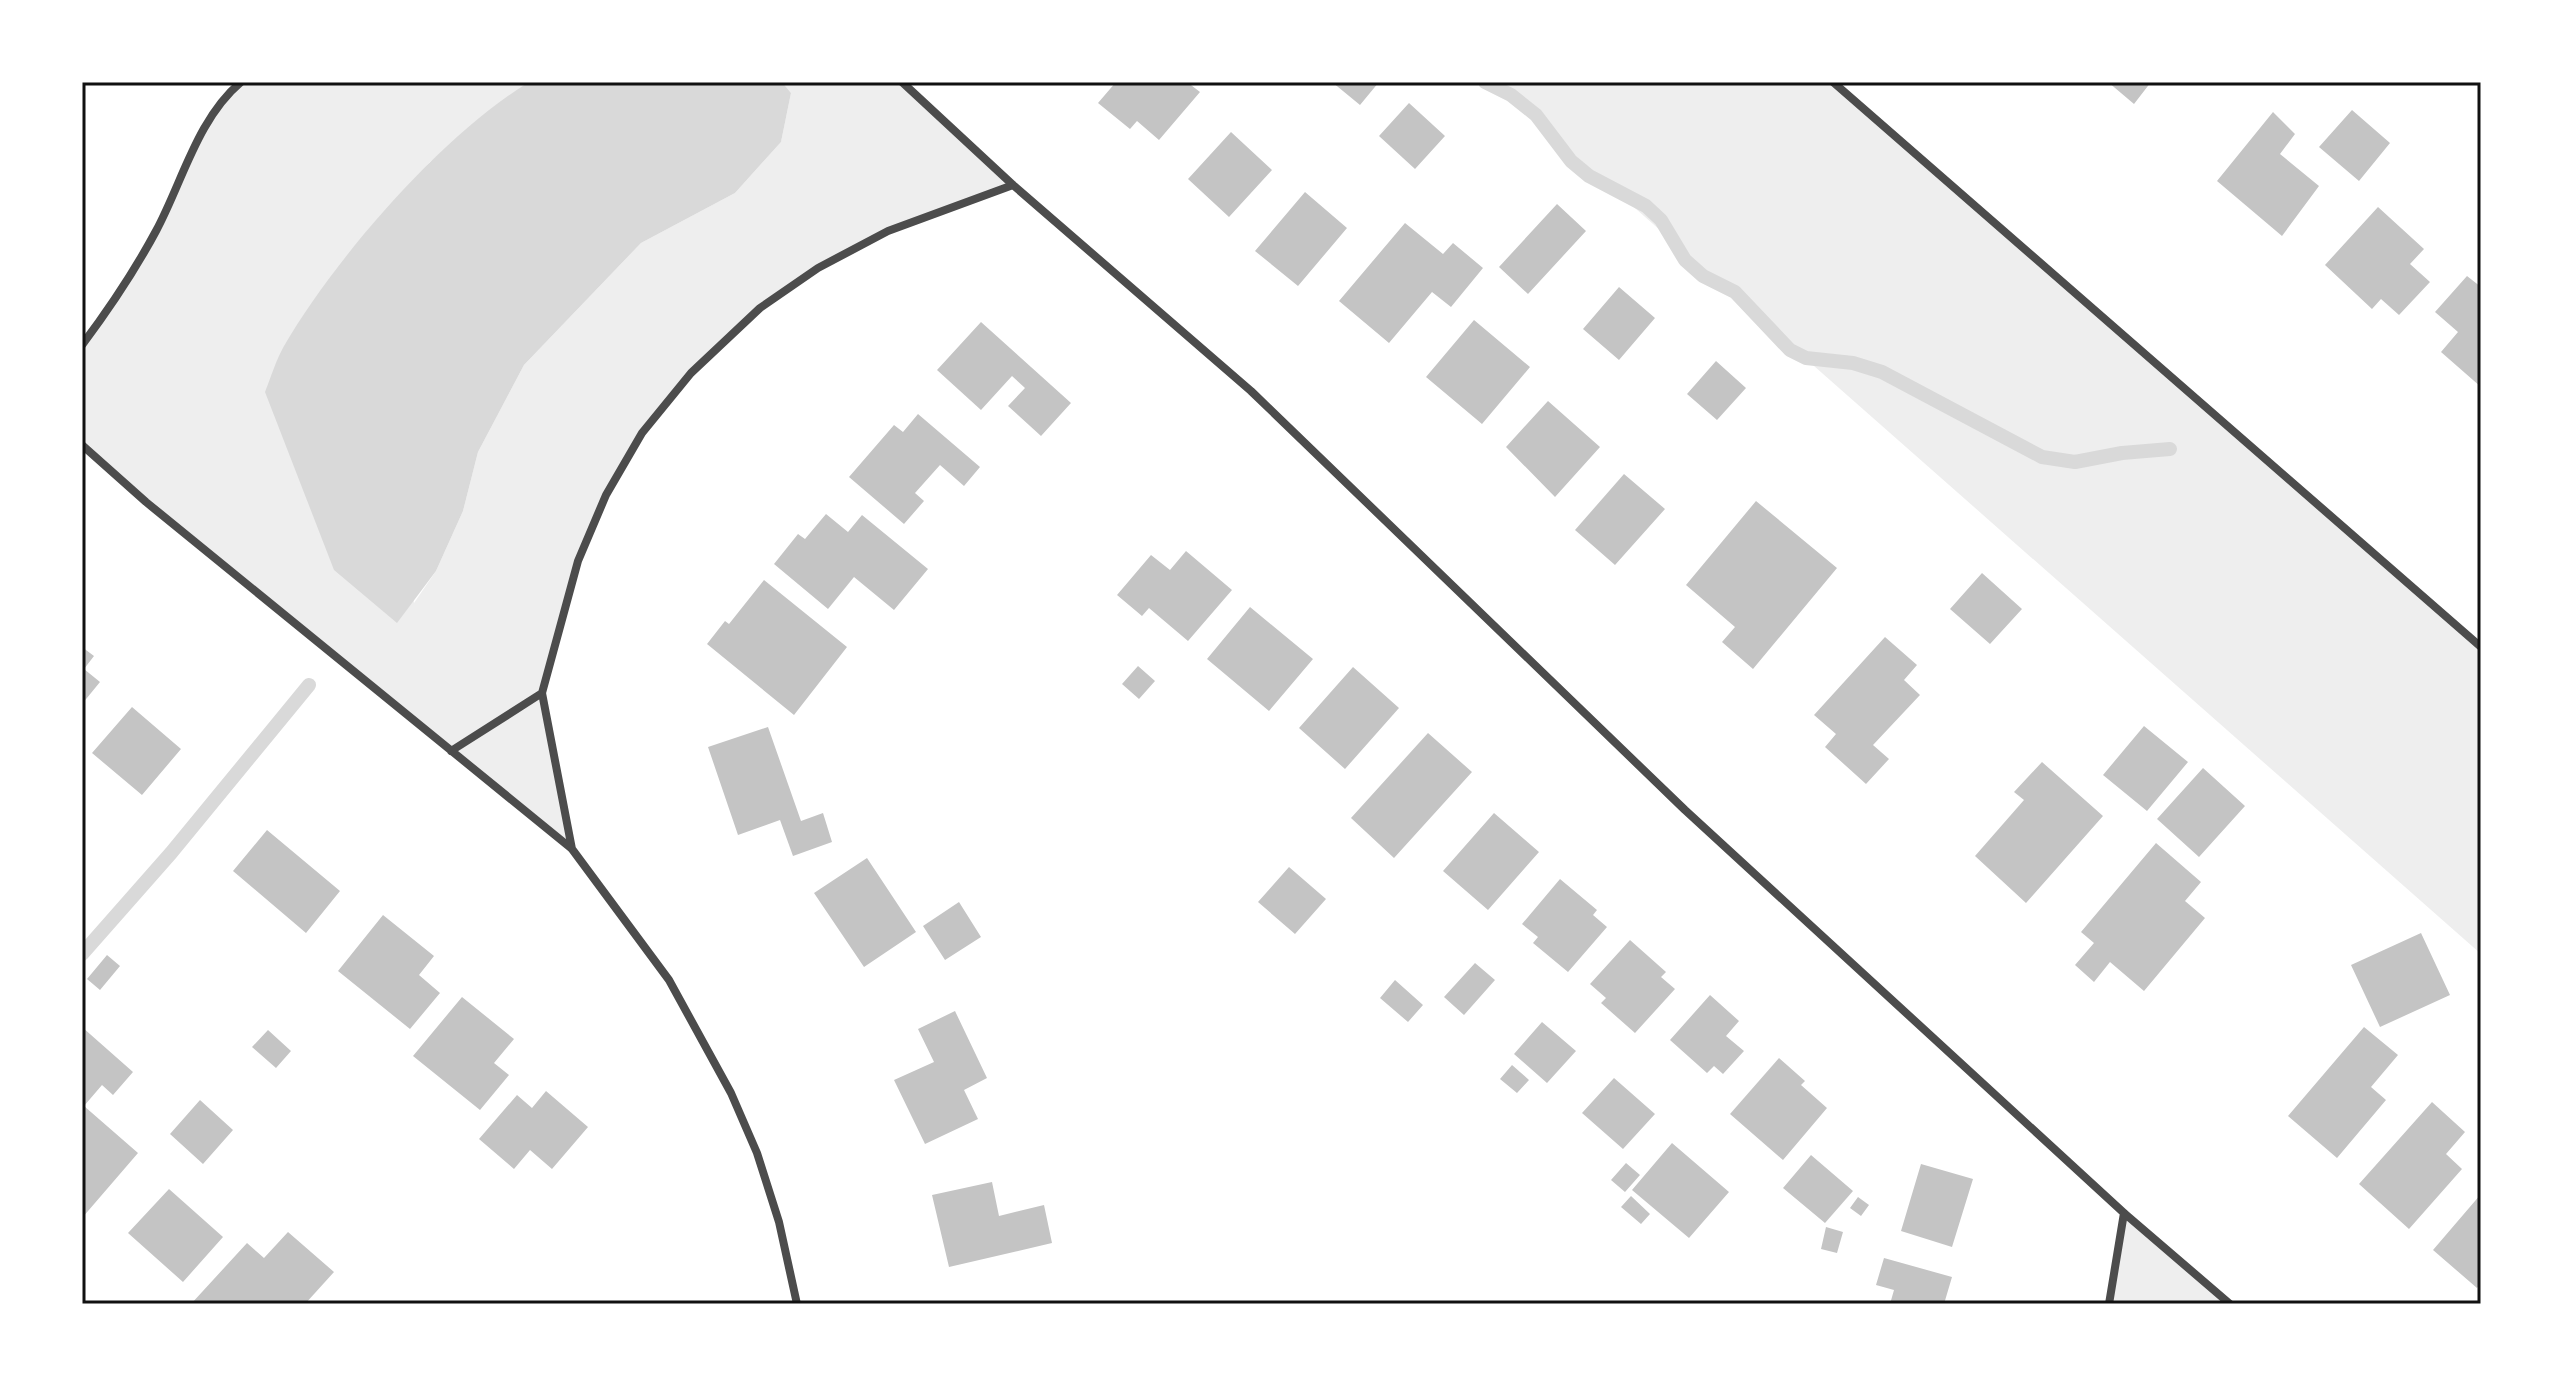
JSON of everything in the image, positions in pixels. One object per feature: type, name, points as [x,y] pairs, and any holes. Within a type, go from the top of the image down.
[{"type":"street","points":[[82,345],[116,299],[157,230],[207,122],[241,82]]},
{"type":"street","points":[[902,82],[1013,185],[1251,391],[1685,810],[2124,1213],[2230,1304]]},
{"type":"street","points":[[1833,82],[2481,647]]},
{"type":"street","points":[[572,849],[542,693],[578,561],[606,495],[642,433],[691,373],[760,308],[818,268],[888,231],[1013,185]]},
{"type":"street","points":[[82,445],[146,502],[572,849],[669,980],[731,1093],[757,1153],[779,1222],[797,1304]]},
{"type":"street","points":[[451,751],[542,693]]},
{"type":"street","points":[[2109,1304],[2124,1213]]},
{"type":"shaded area","points":[[241,82],[529,82],[430,162],[360,240],[414,603],[436,571],[463,511],[478,452],[524,365],[641,243],[735,193],[781,142],[791,93],[782,82],[902,82],[1013,185],[888,231],[818,268],[760,308],[666,401],[606,495],[578,561],[542,693],[572,849],[82,445],[82,345],[157,230],[207,122]]},
{"type":"shaded area","points":[[529,82],[782,82],[791,93],[781,142],[735,193],[641,243],[524,365],[478,452],[463,511],[436,571],[397,623],[334,570],[265,392],[284,346],[306,311],[361,238],[393,201],[461,134]]},
{"type":"shaded area","points":[[1492,82],[1833,82],[2481,647],[2481,954]]},
{"type":"shaded area","points":[[2124,1213],[2230,1304],[2110,1304]]},
{"type":"building","points":[[1116,82],[1187,82],[1200,92],[1159,140],[1137,121],[1130,129],[1098,103]]},
{"type":"building","points":[[1332,82],[1379,82],[1360,105]]},
{"type":"building","points":[[2108,82],[2151,82],[2134,104]]},
{"type":"building","points":[[1409,103],[1445,136],[1415,169],[1379,136]]},
{"type":"building","points":[[2352,110],[2390,143],[2359,181],[2319,147]]},
{"type":"building","points":[[2273,112],[2295,134],[2280,154],[2319,186],[2282,236],[2217,181]]},
{"type":"building","points":[[1231,132],[1272,170],[1229,217],[1188,179]]},
{"type":"building","points":[[1305,192],[1347,228],[1298,286],[1255,251]]},
{"type":"building","points":[[1557,204],[1586,231],[1528,294],[1499,267]]},
{"type":"building","points":[[2378,207],[2424,249],[2410,264],[2430,282],[2399,315],[2381,299],[2372,309],[2325,265]]},
{"type":"building","points":[[1405,223],[1443,254],[1453,243],[1483,268],[1451,307],[1432,292],[1389,343],[1339,301]]},
{"type":"building","points":[[2467,276],[2481,287],[2481,387],[2441,352],[2458,332],[2435,312]]},
{"type":"building","points":[[1619,287],[1655,318],[1619,360],[1583,329]]},
{"type":"building","points":[[1474,320],[1530,367],[1482,424],[1426,377]]},
{"type":"building","points":[[981,322],[1071,403],[1041,436],[1008,406],[1025,388],[1012,376],[981,410],[937,370]]},
{"type":"building","points":[[1716,361],[1746,388],[1717,420],[1687,394]]},
{"type":"building","points":[[1548,401],[1600,447],[1555,497],[1506,447]]},
{"type":"building","points":[[918,414],[980,467],[964,486],[940,465],[915,493],[924,501],[904,524],[849,477],[894,425],[903,432]]},
{"type":"building","points":[[1624,474],[1665,509],[1615,565],[1575,530]]},
{"type":"building","points":[[1756,501],[1837,568],[1753,669],[1722,642],[1735,627],[1686,585]]},
{"type":"building","points":[[826,514],[848,532],[862,515],[928,569],[894,610],[854,577],[828,609],[774,564],[798,534],[805,539]]},
{"type":"building","points":[[1186,551],[1232,590],[1188,641],[1149,608],[1142,616],[1117,595],[1151,555],[1170,570]]},
{"type":"building","points":[[1982,573],[2022,609],[1990,644],[1950,609]]},
{"type":"building","points":[[764,580],[847,647],[794,715],[707,644],[725,621],[729,624]]},
{"type":"building","points":[[1250,607],[1313,659],[1269,711],[1207,659]]},
{"type":"building","points":[[1885,637],[1917,665],[1904,680],[1920,695],[1873,745],[1889,759],[1866,784],[1825,747],[1836,734],[1814,715]]},
{"type":"building","points":[[82,647],[94,656],[84,669],[100,682],[82,704]]},
{"type":"building","points":[[1138,666],[1155,681],[1139,699],[1122,684]]},
{"type":"building","points":[[1353,667],[1399,708],[1345,769],[1299,728]]},
{"type":"building","points":[[132,707],[181,749],[142,795],[92,753]]},
{"type":"building","points":[[2144,726],[2188,762],[2147,811],[2103,775]]},
{"type":"building","points":[[768,727],[801,821],[823,813],[832,842],[793,856],[780,820],[738,835],[708,747]]},
{"type":"building","points":[[1428,733],[1472,772],[1394,858],[1351,818]]},
{"type":"building","points":[[2042,762],[2103,816],[2026,903],[1975,856],[2024,800],[2014,792]]},
{"type":"building","points":[[2203,768],[2245,806],[2199,857],[2157,819]]},
{"type":"building","points":[[1494,813],[1539,852],[1488,910],[1443,871]]},
{"type":"building","points":[[267,830],[340,891],[306,933],[233,871]]},
{"type":"building","points":[[2156,843],[2201,882],[2185,901],[2205,918],[2144,991],[2110,962],[2094,982],[2075,965],[2094,943],[2081,932]]},
{"type":"building","points":[[867,858],[916,932],[864,967],[814,893]]},
{"type":"building","points":[[1289,867],[1326,899],[1295,934],[1258,902]]},
{"type":"building","points":[[1560,879],[1597,910],[1593,915],[1607,927],[1568,972],[1533,943],[1538,937],[1522,924]]},
{"type":"building","points":[[959,902],[981,937],[945,960],[923,926]]},
{"type":"building","points":[[383,915],[434,956],[419,975],[440,993],[410,1029],[338,971]]},
{"type":"building","points":[[2421,933],[2450,995],[2380,1027],[2351,965]]},
{"type":"building","points":[[1630,940],[1666,972],[1661,977],[1675,989],[1635,1033],[1601,1003],[1606,998],[1590,984]]},
{"type":"building","points":[[107,955],[120,966],[100,990],[87,979]]},
{"type":"building","points":[[1475,963],[1495,980],[1464,1015],[1444,997]]},
{"type":"building","points":[[1395,980],[1423,1005],[1408,1022],[1380,998]]},
{"type":"building","points":[[1710,995],[1739,1021],[1726,1036],[1744,1051],[1723,1074],[1714,1066],[1707,1073],[1670,1040]]},
{"type":"building","points":[[462,997],[514,1039],[494,1063],[509,1075],[480,1110],[413,1056]]},
{"type":"building","points":[[955,1011],[987,1078],[964,1090],[978,1119],[925,1144],[894,1080],[934,1062],[918,1029]]},
{"type":"building","points":[[1542,1022],[1576,1051],[1547,1083],[1514,1054]]},
{"type":"building","points":[[82,1027],[133,1072],[113,1095],[102,1085],[84,1106],[138,1153],[82,1218]]},
{"type":"building","points":[[2364,1027],[2398,1055],[2371,1087],[2386,1100],[2337,1158],[2288,1116]]},
{"type":"building","points":[[268,1030],[291,1051],[276,1068],[252,1047]]},
{"type":"building","points":[[1779,1058],[1805,1081],[1801,1085],[1827,1108],[1783,1160],[1730,1114]]},
{"type":"building","points":[[1512,1065],[1529,1080],[1517,1093],[1500,1079]]},
{"type":"building","points":[[1614,1078],[1655,1114],[1623,1149],[1582,1113]]},
{"type":"building","points":[[546,1091],[588,1127],[552,1169],[530,1150],[514,1169],[479,1139],[517,1095],[532,1108]]},
{"type":"building","points":[[200,1100],[233,1130],[203,1164],[170,1134]]},
{"type":"building","points":[[2432,1102],[2465,1132],[2446,1154],[2462,1169],[2409,1229],[2359,1184]]},
{"type":"building","points":[[1672,1143],[1729,1192],[1689,1238],[1632,1190]]},
{"type":"building","points":[[1811,1155],[1853,1191],[1825,1223],[1783,1188]]},
{"type":"building","points":[[1626,1163],[1640,1175],[1625,1192],[1611,1180]]},
{"type":"building","points":[[1921,1164],[1973,1179],[1952,1247],[1901,1231]]},
{"type":"building","points":[[992,1182],[999,1216],[1044,1205],[1052,1243],[949,1267],[932,1195]]},
{"type":"building","points":[[169,1189],[223,1237],[183,1282],[128,1233]]},
{"type":"building","points":[[2481,1194],[2481,1283],[2477,1288],[2433,1250]]},
{"type":"building","points":[[1631,1196],[1650,1214],[1641,1224],[1621,1207]]},
{"type":"building","points":[[1858,1197],[1869,1205],[1861,1216],[1850,1208]]},
{"type":"building","points":[[1826,1227],[1843,1232],[1837,1253],[1821,1249]]},
{"type":"building","points":[[288,1232],[334,1272],[305,1304],[191,1304],[247,1243],[264,1258]]},
{"type":"building","points":[[1884,1258],[1952,1277],[1944,1304],[1890,1304],[1894,1290],[1876,1285]]},
{"type":"waterway","points":[[1485,82],[1511,95],[1536,115],[1571,161],[1589,176],[1646,206],[1661,220],[1685,260],[1703,276],[1735,292],[1790,350],[1806,358],[1853,363],[1882,372],[2042,457],[2075,462],[2122,453],[2170,449]]},
{"type":"waterway","points":[[82,954],[171,853],[309,685]]}]
